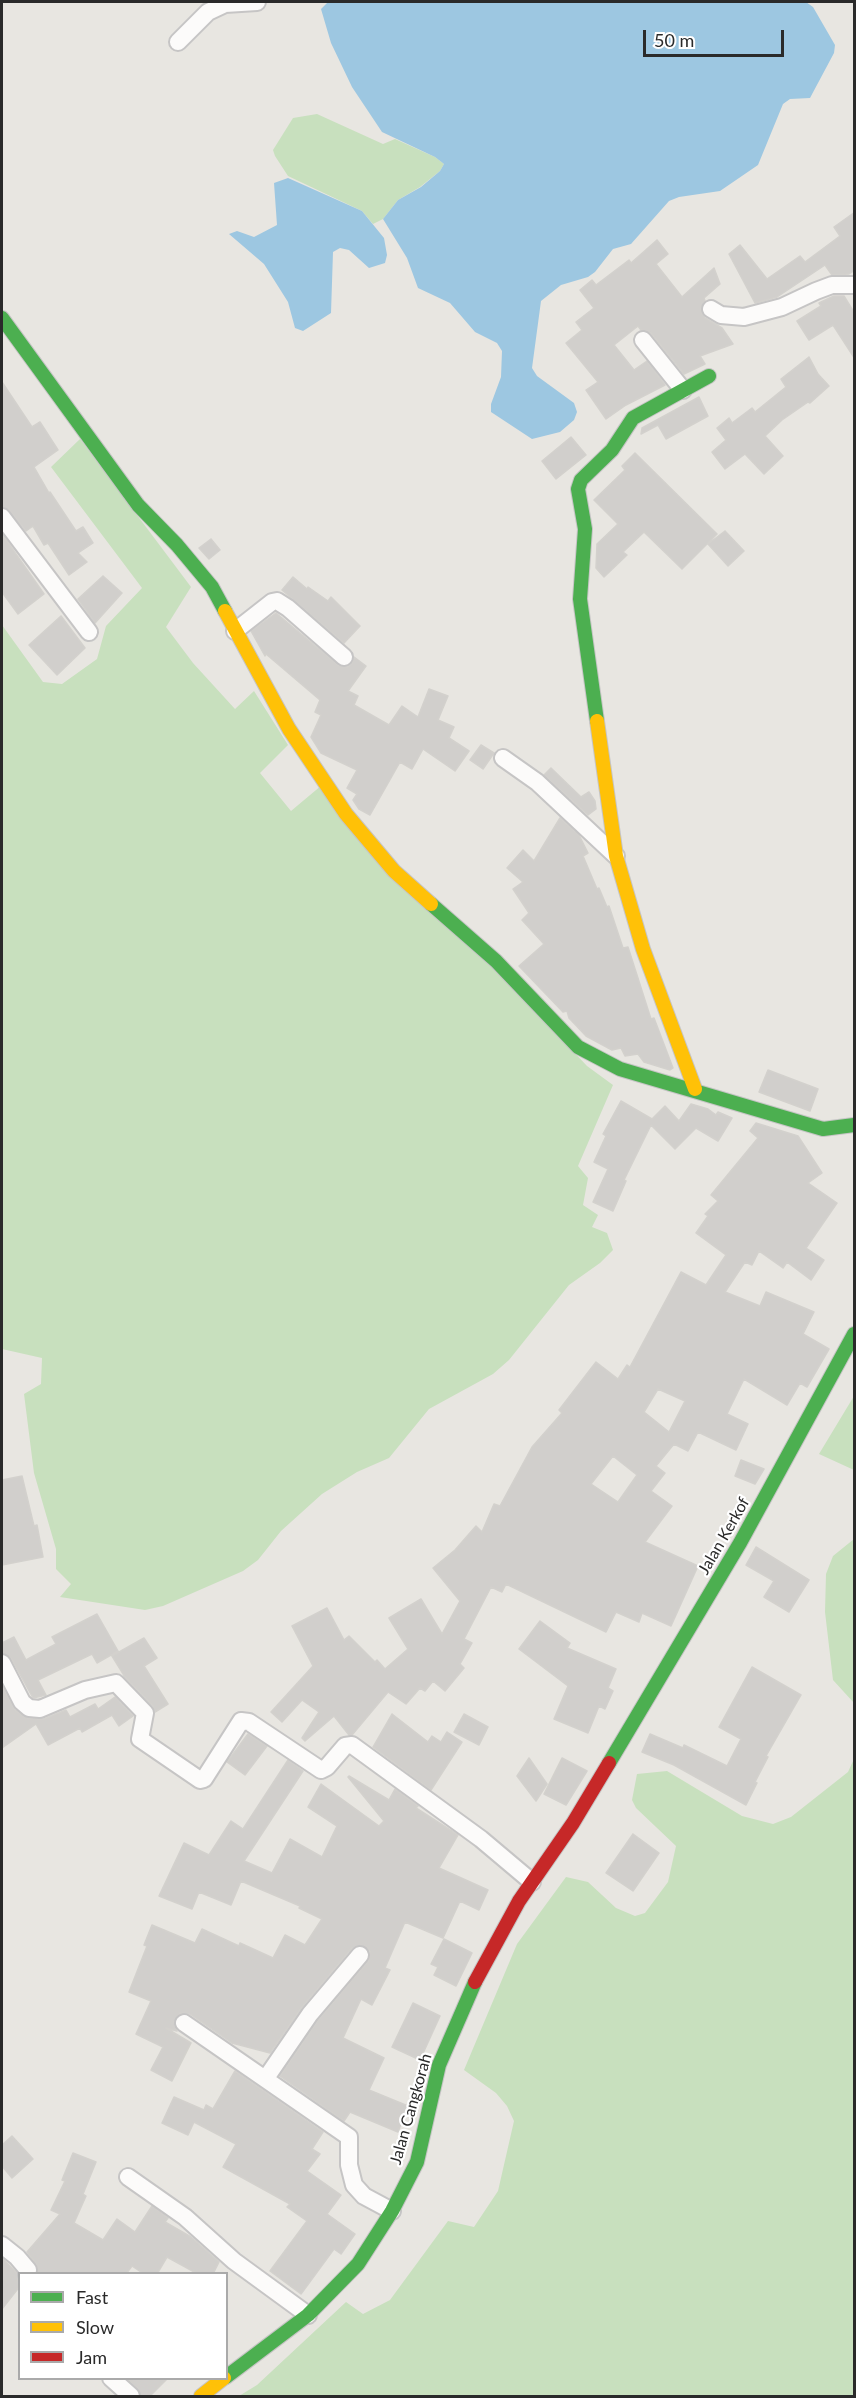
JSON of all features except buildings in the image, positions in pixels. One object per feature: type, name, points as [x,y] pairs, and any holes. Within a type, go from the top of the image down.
[{"type":"street","points":[[178,42],[208,12],[225,4],[257,2]]},
{"type":"street","points":[[711,309],[721,315],[744,317],[782,307],[832,285],[855,285]]},
{"type":"street","points":[[2,318],[138,505],[197,567],[212,587],[289,729],[346,814],[394,871],[496,961],[578,1047],[620,1069],[695,1089],[823,1129],[855,1125]]},
{"type":"street","points":[[643,340],[683,390]]},
{"type":"street","points":[[695,1089],[643,949],[616,856],[580,599],[585,529],[578,489],[581,480],[612,450],[633,418],[709,376]]},
{"type":"street","points":[[2,517],[89,632]]},
{"type":"street","points":[[235,630],[272,602],[277,601],[344,657]]},
{"type":"street","points":[[502,758],[537,783],[616,856]]},
{"type":"street","name":"Jalan Kerkof","points":[[616,1750],[740,1543],[855,1334]]},
{"type":"street","points":[[2,1663],[22,1702],[29,1708],[40,1709],[85,1690],[116,1683],[145,1713],[140,1738],[200,1780],[204,1779],[241,1721],[249,1722],[321,1770],[327,1767],[345,1746],[352,1745],[481,1839],[532,1882]]},
{"type":"street","name":"Jalan Cangkorah","points":[[228,2376],[308,2315],[358,2264],[392,2211],[417,2162],[439,2065],[481,1969],[532,1882],[573,1822],[616,1750]]},
{"type":"street","points":[[266,2078],[309,2014],[360,1955]]},
{"type":"street","points":[[184,2023],[349,2137],[348,2165],[354,2185],[364,2196],[392,2211]]},
{"type":"street","points":[[128,2177],[185,2217],[234,2261],[308,2315]]},
{"type":"street","points":[[2,2245],[17,2257],[27,2272]]},
{"type":"street","points":[[112,2380],[131,2397]]},
{"type":"street","name":"Jalan Cangkorah","points":[[201,2397],[222,2380]]},
{"type":"green space","points":[[317,114],[383,144],[395,139],[435,157],[444,164],[440,171],[420,187],[398,200],[383,219],[373,224],[362,211],[288,176],[275,156],[273,150],[293,118]]},
{"type":"green space","points":[[80,439],[191,587],[166,627],[193,663],[235,709],[254,691],[288,745],[260,773],[291,811],[322,785],[587,1066],[613,1085],[578,1166],[588,1178],[583,1205],[598,1215],[592,1227],[607,1233],[613,1250],[600,1263],[569,1285],[509,1360],[493,1374],[429,1409],[389,1458],[357,1472],[322,1494],[281,1531],[258,1560],[243,1571],[163,1606],[145,1610],[60,1597],[71,1584],[56,1569],[56,1549],[34,1473],[24,1394],[41,1384],[42,1358],[2,1349],[2,625],[43,682],[62,684],[97,659],[106,626],[142,588],[51,467]]},
{"type":"green space","points":[[854,1396],[854,1470],[819,1454]]},
{"type":"green space","points":[[854,1539],[854,1703],[833,1680],[825,1612],[826,1574],[833,1556]]},
{"type":"green space","points":[[854,1759],[854,2396],[239,2396],[257,2385],[346,2302],[363,2314],[390,2300],[448,2221],[474,2227],[498,2191],[514,2121],[507,2106],[496,2093],[464,2070],[517,1944],[566,1877],[588,1882],[616,1908],[635,1916],[645,1913],[668,1882],[676,1846],[636,1808],[632,1800],[637,1774],[667,1771],[742,1816],[773,1824],[791,1817],[848,1772]]},
{"type":"water","points":[[328,2],[806,2],[813,7],[835,45],[834,53],[810,98],[790,99],[783,104],[758,165],[720,191],[679,197],[669,201],[631,244],[613,249],[595,272],[588,277],[561,285],[541,301],[532,368],[537,376],[574,403],[577,412],[574,420],[560,432],[532,439],[491,412],[491,404],[501,377],[502,351],[497,343],[475,332],[450,303],[418,288],[407,258],[383,219],[398,200],[421,187],[440,171],[444,164],[435,157],[382,132],[352,87],[331,43],[321,9]]},
{"type":"water","points":[[288,178],[362,211],[384,238],[387,255],[385,263],[369,268],[349,250],[340,248],[333,252],[331,313],[303,331],[295,328],[288,302],[264,264],[229,234],[237,231],[254,237],[277,225],[274,183]]},
{"type":"traffic: fast","points":[[2,318],[138,505],[177,545],[212,587],[225,611]]},
{"type":"traffic: fast","points":[[597,721],[580,599],[585,529],[578,489],[581,480],[612,450],[633,418],[709,376]]},
{"type":"traffic: fast","points":[[431,904],[496,961],[578,1047],[620,1069],[823,1129],[854,1125]]},
{"type":"traffic: fast","points":[[609,1763],[740,1543],[854,1334]]},
{"type":"traffic: fast","points":[[228,2375],[308,2315],[358,2264],[392,2211],[417,2162],[439,2065],[475,1982]]},
{"type":"traffic: slow","points":[[225,611],[289,729],[346,814],[394,871],[431,904]]},
{"type":"traffic: slow","points":[[597,721],[616,856],[643,949],[695,1089]]},
{"type":"traffic: slow","points":[[201,2396],[221,2380]]},
{"type":"traffic: jam","points":[[475,1982],[519,1901],[573,1823],[609,1763]]}]
